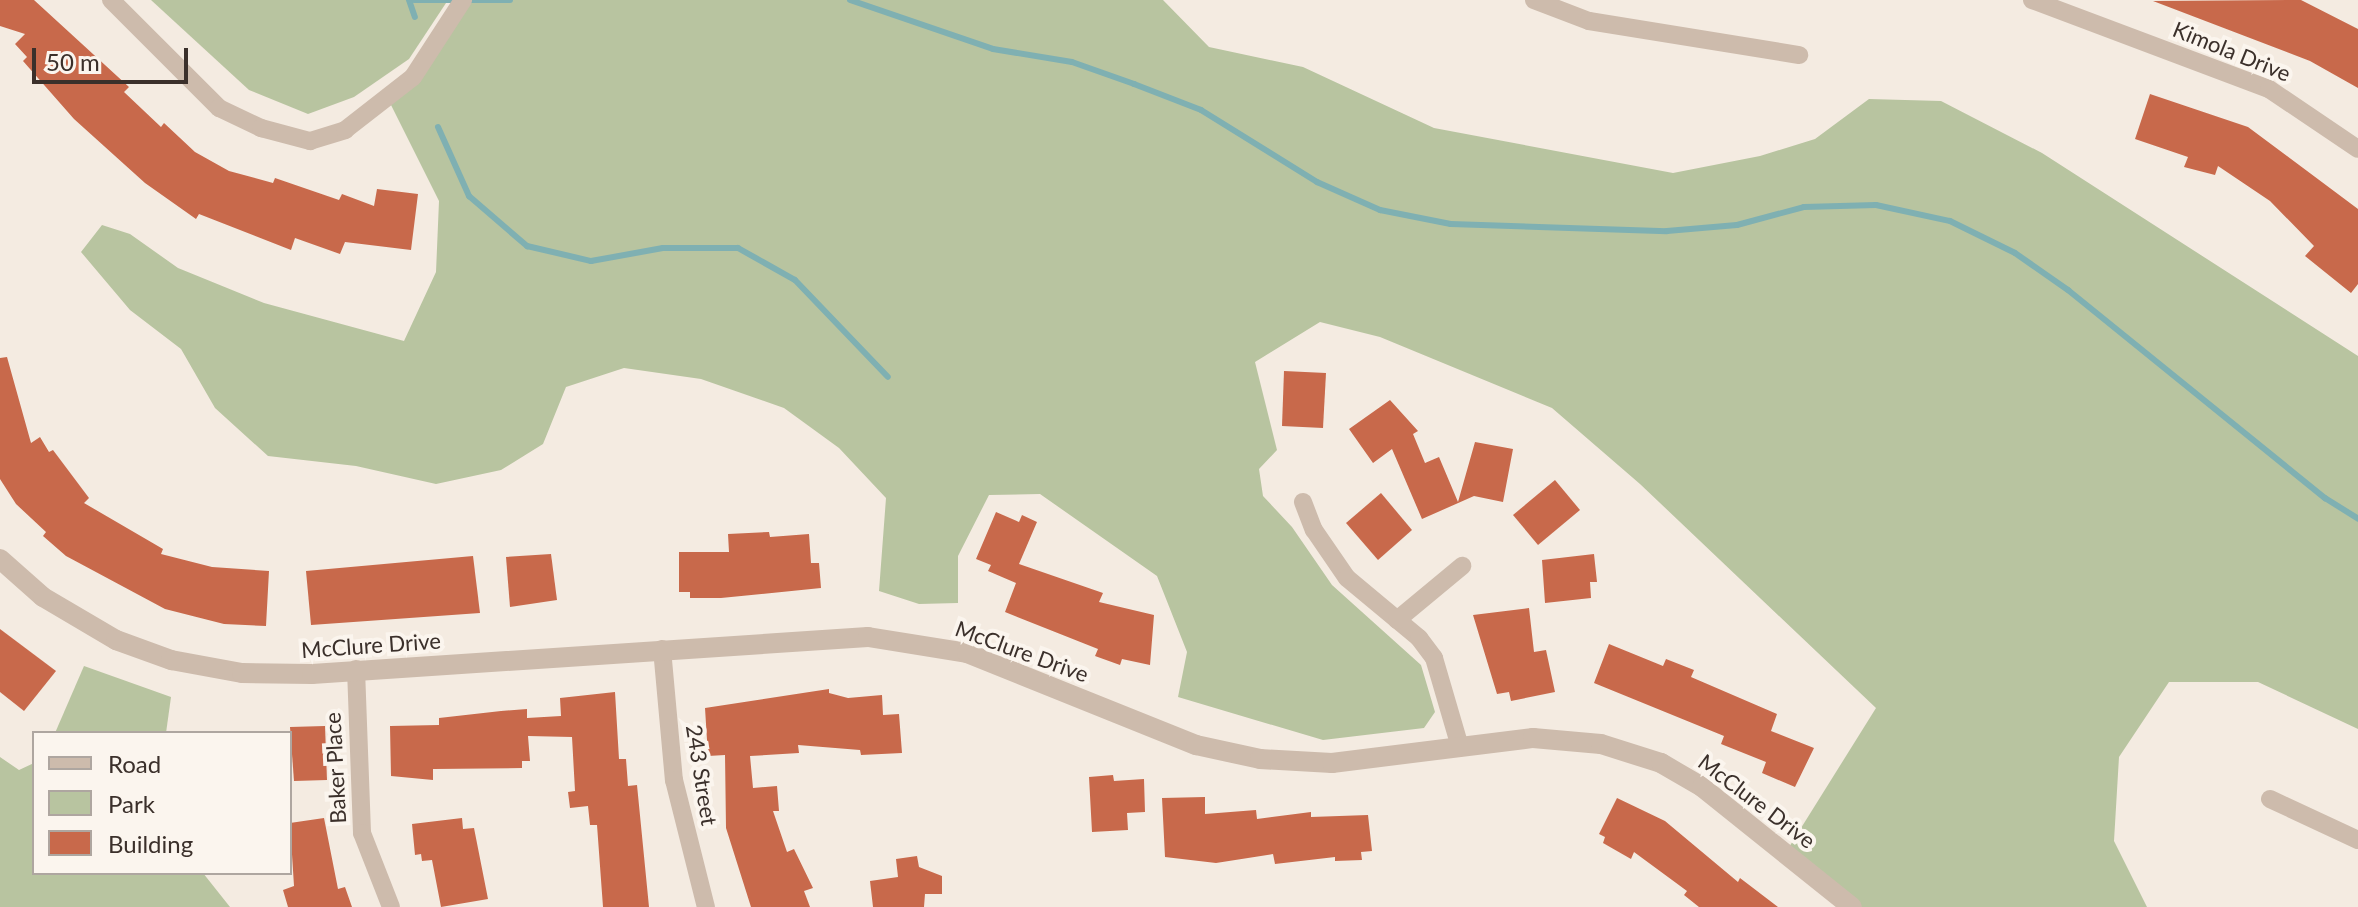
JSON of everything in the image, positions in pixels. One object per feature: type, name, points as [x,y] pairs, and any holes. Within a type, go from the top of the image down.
[{"type":"street","points":[[111,0],[219,108],[261,128],[310,141],[345,130],[413,77],[463,0]]},
{"type":"street","points":[[1534,0],[1589,21],[1799,55]]},
{"type":"street","name":"Kimola Drive","points":[[2032,0],[2269,89],[2358,149]]},
{"type":"street","points":[[1303,502],[1329,555],[1419,638],[1438,666],[1460,747]]},
{"type":"street","name":"McClure Drive","points":[[0,559],[62,610],[153,655],[242,673],[356,669],[846,637],[905,640],[980,657],[1196,745],[1238,755],[1320,764],[1562,738],[1646,757],[1702,787],[1852,907]]},
{"type":"street","points":[[1397,620],[1462,566]]},
{"type":"street","name":"243 Street","points":[[662,649],[674,780],[706,907]]},
{"type":"street","name":"Baker Place","points":[[356,669],[362,833],[391,907]]},
{"type":"street","points":[[2270,799],[2358,840]]},
{"type":"green space","points":[[151,0],[448,0],[409,59],[354,97],[308,114],[249,90]]},
{"type":"green space","points":[[463,0],[1163,0],[1209,47],[1303,67],[1434,128],[1673,173],[1760,156],[1815,139],[1869,99],[1941,101],[2042,153],[2358,356],[2358,729],[2258,682],[2169,682],[2119,757],[2114,841],[2147,907],[1852,907],[1786,852],[1876,708],[1640,484],[1552,408],[1380,337],[1320,322],[1255,362],[1277,450],[1259,469],[1263,496],[1292,527],[1332,585],[1421,665],[1435,712],[1424,728],[1323,740],[1178,697],[1187,652],[1157,576],[1040,494],[989,495],[958,556],[958,603],[919,604],[879,591],[886,498],[839,448],[784,408],[701,379],[624,368],[566,387],[543,444],[501,470],[436,484],[356,466],[268,456],[215,408],[181,349],[130,310],[81,252],[102,225],[130,234],[178,268],[264,303],[404,341],[436,272],[439,201],[388,99]]},
{"type":"green space","points":[[84,666],[171,697],[166,731],[56,731]]},
{"type":"green space","points":[[0,757],[19,770],[32,764],[32,875],[205,875],[230,907],[0,907]]},
{"type":"building","points":[[0,0],[34,0],[129,87],[124,92],[161,127],[164,123],[195,152],[229,171],[273,183],[275,178],[339,200],[342,194],[374,206],[377,189],[418,194],[411,250],[345,242],[340,254],[295,238],[291,250],[199,214],[196,219],[145,183],[74,119],[23,61],[27,57],[15,44],[25,34],[0,26]]},
{"type":"building","points":[[2301,0],[2358,29],[2358,88],[2310,61],[2153,1]]},
{"type":"building","points":[[2150,94],[2248,127],[2358,209],[2358,284],[2351,293],[2305,256],[2314,246],[2270,201],[2218,166],[2215,175],[2184,167],[2188,157],[2135,139]]},
{"type":"building","points":[[7,357],[31,443],[40,437],[49,452],[53,450],[89,498],[84,503],[163,549],[161,554],[212,567],[269,571],[266,626],[224,624],[165,609],[66,556],[43,536],[46,532],[16,504],[0,479],[0,358]]},
{"type":"building","points":[[1284,371],[1326,373],[1323,428],[1282,426]]},
{"type":"building","points":[[1390,400],[1418,431],[1413,434],[1425,463],[1439,457],[1458,502],[1475,442],[1513,449],[1503,502],[1474,496],[1422,519],[1392,449],[1373,463],[1349,429]]},
{"type":"building","points":[[1555,480],[1580,510],[1538,545],[1513,515]]},
{"type":"building","points":[[1381,493],[1412,530],[1378,560],[1346,523]]},
{"type":"building","points":[[996,512],[1019,522],[1022,515],[1037,522],[1019,564],[1103,593],[1099,602],[1154,615],[1150,665],[1122,659],[1120,665],[1095,656],[1098,649],[1005,612],[1016,583],[988,571],[991,565],[976,559]]},
{"type":"building","points":[[769,532],[770,537],[809,534],[811,563],[819,563],[821,588],[721,598],[690,598],[690,592],[679,592],[679,552],[729,552],[728,534]]},
{"type":"building","points":[[551,554],[557,600],[510,607],[506,557]]},
{"type":"building","points":[[1594,554],[1597,582],[1590,582],[1591,598],[1545,603],[1542,560]]},
{"type":"building","points":[[473,556],[480,613],[311,625],[306,571]]},
{"type":"building","points":[[1529,608],[1534,652],[1546,650],[1555,692],[1511,701],[1509,692],[1497,694],[1473,615]]},
{"type":"building","points":[[0,629],[56,671],[24,711],[0,692]]},
{"type":"building","points":[[1609,644],[1663,666],[1666,659],[1694,670],[1691,677],[1777,714],[1771,731],[1814,748],[1795,787],[1762,773],[1766,762],[1721,744],[1724,736],[1594,683]]},
{"type":"building","points":[[829,689],[829,693],[848,698],[882,695],[883,715],[899,714],[902,753],[861,755],[860,750],[798,745],[799,753],[750,756],[753,788],[777,786],[779,811],[773,811],[787,852],[794,849],[813,888],[804,891],[810,907],[751,907],[726,828],[725,755],[708,756],[705,708]]},
{"type":"building","points":[[615,692],[619,759],[626,759],[628,786],[637,785],[649,907],[603,907],[597,825],[590,825],[588,806],[570,808],[568,792],[575,791],[572,737],[528,736],[530,761],[522,761],[522,768],[433,769],[433,780],[391,776],[390,726],[439,725],[439,718],[527,709],[527,718],[561,716],[560,698]]},
{"type":"building","points":[[325,726],[327,780],[294,781],[290,727]]},
{"type":"building","points":[[1113,775],[1114,781],[1144,779],[1145,812],[1127,813],[1128,830],[1092,832],[1089,777]]},
{"type":"building","points":[[1205,797],[1205,814],[1256,810],[1257,819],[1311,812],[1311,817],[1368,815],[1372,851],[1361,852],[1362,860],[1335,861],[1335,857],[1275,864],[1273,854],[1216,863],[1165,857],[1162,798]]},
{"type":"building","points":[[1617,798],[1665,821],[1738,882],[1740,878],[1778,907],[1699,907],[1684,895],[1687,891],[1634,852],[1631,859],[1603,843],[1605,837],[1599,834]]},
{"type":"building","points":[[324,818],[338,889],[345,887],[352,907],[288,907],[283,890],[294,886],[292,823]]},
{"type":"building","points":[[462,818],[463,829],[474,828],[488,899],[441,907],[432,860],[422,861],[421,854],[415,855],[412,824]]},
{"type":"building","points":[[917,856],[919,867],[942,876],[942,894],[925,894],[924,907],[873,907],[870,881],[898,877],[896,859]]},
{"type":"waterway","points":[[409,0],[415,17]]},
{"type":"waterway","points":[[414,0],[510,0]]},
{"type":"waterway","points":[[850,0],[993,49],[1072,62],[1201,110],[1317,182],[1380,210],[1451,224],[1667,231],[1737,225],[1804,207],[1876,205],[1950,221],[2015,253],[2068,290],[2325,498],[2358,519]]},
{"type":"waterway","points":[[438,127],[469,196],[527,246],[591,261],[663,248],[738,248],[795,280],[888,377]]}]
